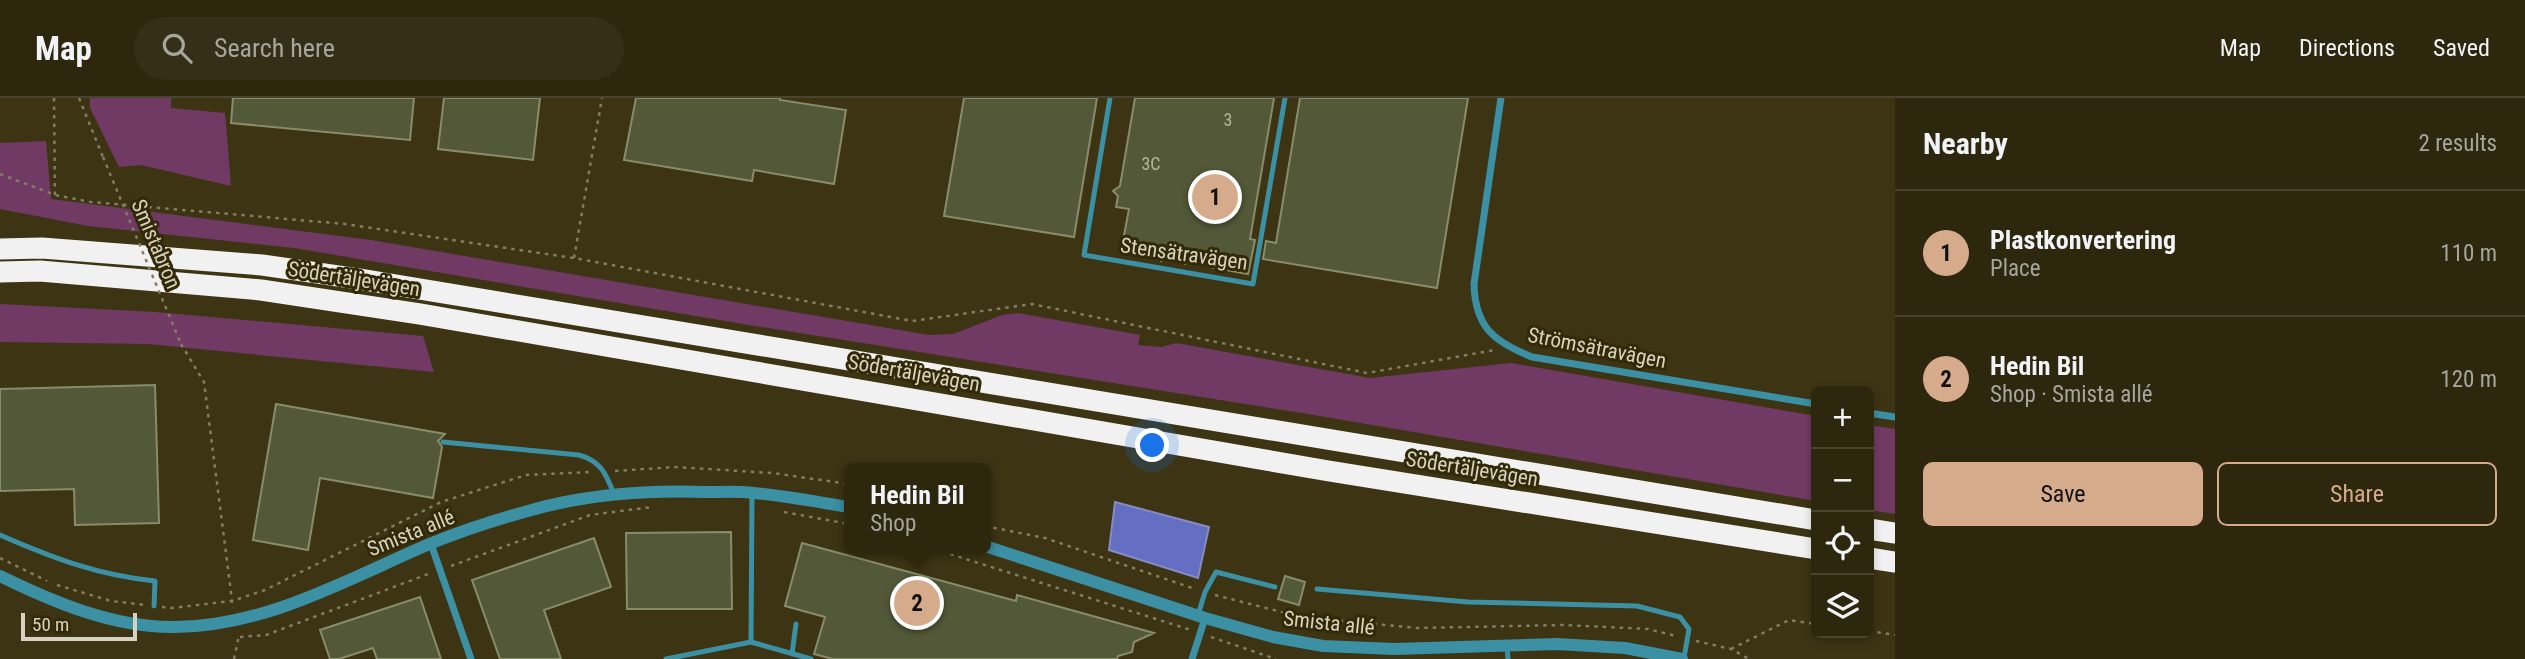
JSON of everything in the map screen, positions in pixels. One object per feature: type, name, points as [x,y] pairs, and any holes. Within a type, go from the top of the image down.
[{"type":"highway","name":"Södertäljevägen","points":[[0,249],[42,248],[262,265],[359,279],[1811,519]]},
{"type":"highway","name":"Södertäljevägen","points":[[0,272],[40,271],[233,287],[341,302],[1329,471],[1811,548]]},
{"type":"highway","points":[[1874,530],[1895,533]]},
{"type":"highway","points":[[1874,559],[1895,562]]},
{"type":"street","name":"Strömsätravägen","points":[[1501,98],[1474,284],[1475,301],[1487,330],[1509,348],[1532,356],[1811,403]]},
{"type":"street","points":[[1874,413],[1895,417]]},
{"type":"street","name":"Smista allé","points":[[0,576],[71,607],[113,620],[170,627],[207,626],[235,621],[309,597],[431,544],[528,511],[614,494],[752,492],[844,506]]},
{"type":"street","points":[[431,544],[471,659]]},
{"type":"street","name":"Smista allé","points":[[991,548],[1201,616],[1273,637],[1323,646],[1508,652],[1558,644],[1625,648],[1683,659]]},
{"type":"street","points":[[1192,659],[1200,633],[1201,616]]},
{"type":"lane","name":"Stensätravägen","points":[[1110,98],[1083,255],[1253,284],[1285,98]]},
{"type":"lane","points":[[443,442],[579,455],[598,463],[605,471],[614,494]]},
{"type":"lane","points":[[751,642],[752,492]]},
{"type":"lane","points":[[0,535],[52,558],[95,572],[155,580],[154,606]]},
{"type":"lane","points":[[1201,616],[1205,592],[1216,572],[1275,587]]},
{"type":"lane","points":[[1317,589],[1468,602],[1637,607],[1680,617],[1689,629],[1683,659]]},
{"type":"lane","points":[[792,654],[796,624]]},
{"type":"lane","points":[[666,659],[751,642],[811,659]]},
{"type":"path","points":[[54,98],[55,195]]},
{"type":"path","name":"Smistabron","points":[[79,98],[181,344],[204,382],[232,601]]},
{"type":"path","points":[[574,258],[602,98]]},
{"type":"path","points":[[0,174],[55,195],[91,202],[345,224],[574,258],[912,321],[1032,304],[1367,373],[1509,348]]},
{"type":"path","points":[[0,558],[53,584],[111,601],[172,608],[232,601],[265,590],[442,502],[526,475],[675,467],[772,473],[844,483]]},
{"type":"path","points":[[240,636],[267,635],[590,515],[656,507]]},
{"type":"path","points":[[780,511],[844,523]]},
{"type":"path","points":[[950,554],[1276,659]]},
{"type":"path","points":[[1749,659],[1731,649],[1789,620],[1811,623]]},
{"type":"path","points":[[1874,632],[1895,635]]},
{"type":"shaded area","points":[[90,98],[171,98],[171,108],[225,113],[231,186],[141,165],[119,167],[90,108]]},
{"type":"shaded area","points":[[46,141],[51,199],[371,240],[929,335],[953,334],[1002,315],[1018,313],[1140,335],[1138,345],[1162,347],[1176,343],[1370,378],[1511,363],[1811,415],[1811,500],[1302,413],[749,325],[294,248],[88,226],[0,209],[0,143]]},
{"type":"shaded area","points":[[0,304],[156,312],[423,336],[434,372],[148,344],[0,342]]},
{"type":"shaded area","points":[[1874,426],[1895,429],[1895,514],[1874,511]]},
{"type":"water","points":[[1115,502],[1209,527],[1198,578],[1109,550]]},
{"type":"building","points":[[233,98],[414,98],[410,140],[231,123]]},
{"type":"building","points":[[444,98],[540,98],[533,160],[438,149]]},
{"type":"building","points":[[636,98],[780,98],[846,110],[834,184],[754,170],[752,181],[624,160]]},
{"type":"building","points":[[964,98],[1097,98],[1074,237],[944,216]]},
{"type":"building","points":[[1135,98],[1274,98],[1250,239],[1255,240],[1248,274],[1210,267],[1211,262],[1192,258],[1185,264],[1180,256],[1170,255],[1161,261],[1156,252],[1122,246],[1129,209],[1116,207],[1118,196],[1113,191],[1120,186]]},
{"type":"building","points":[[1300,98],[1468,98],[1437,288],[1263,259],[1266,241],[1276,243]]},
{"type":"building","points":[[155,385],[159,523],[75,525],[74,489],[0,491],[0,389]]},
{"type":"building","points":[[276,404],[445,434],[438,441],[442,447],[433,498],[320,478],[308,550],[253,540]]},
{"type":"building","points":[[731,532],[732,609],[627,609],[626,533]]},
{"type":"building","points":[[594,538],[611,587],[544,610],[561,659],[500,659],[472,580]]},
{"type":"building","points":[[802,543],[1016,601],[1017,595],[1154,633],[1134,642],[1132,652],[1118,656],[1117,659],[833,659],[814,654],[825,617],[785,606]]},
{"type":"building","points":[[1285,576],[1305,582],[1299,605],[1278,599]]},
{"type":"building","points":[[420,597],[441,659],[377,659],[373,648],[339,659],[330,659],[320,630]]},
{"type":"place","name":"Plastkonvertering","points":[[1215,197]]},
{"type":"place","name":"Hedin Bil","points":[[917,603]]}]
